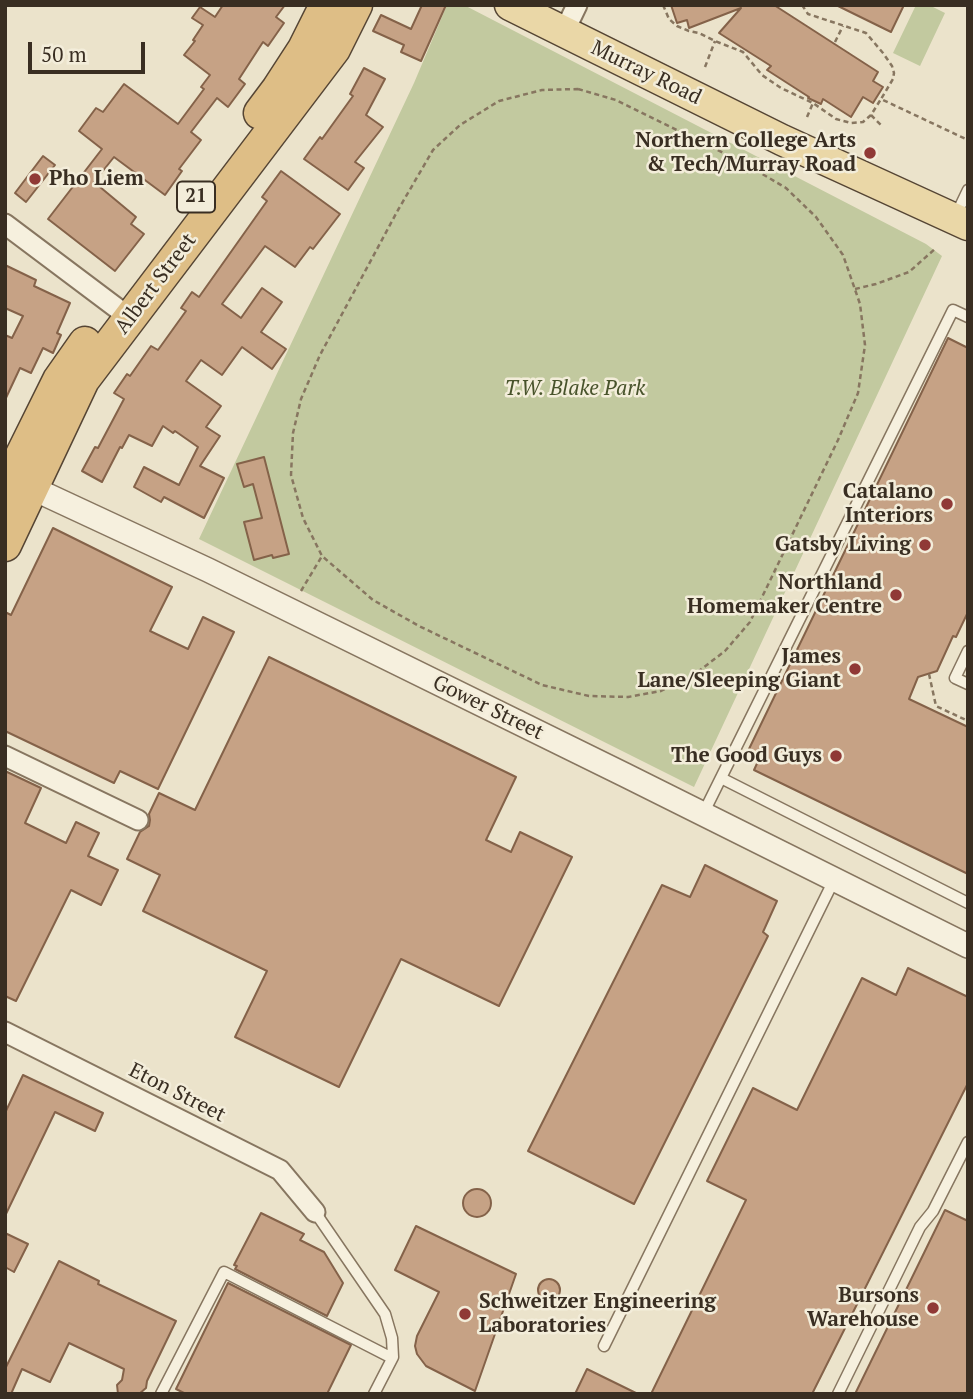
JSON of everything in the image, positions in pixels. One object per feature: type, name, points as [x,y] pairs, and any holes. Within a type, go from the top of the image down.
[{"type":"highway","name":"Albert Street","points":[[286,96],[304,49],[326,5]]},
{"type":"highway","name":"Albert Street","points":[[5,545],[13,483],[83,380],[122,312],[286,96],[334,49],[356,5]]},
{"type":"main road","name":"Murray Road","points":[[510,5],[963,229]]},
{"type":"street","points":[[564,32],[577,5]]},
{"type":"street","points":[[5,224],[122,312]]},
{"type":"street","name":"Gower Street","points":[[13,483],[208,570],[968,946]]},
{"type":"street","points":[[5,756],[138,820]]},
{"type":"street","name":"Eton Street","points":[[5,1032],[280,1170],[315,1212]]},
{"type":"lane","points":[[963,229],[968,190]]},
{"type":"lane","points":[[703,814],[953,310],[968,317]]},
{"type":"lane","points":[[968,651],[955,678],[968,684]]},
{"type":"lane","points":[[721,779],[968,903]]},
{"type":"lane","points":[[604,1346],[834,880]]},
{"type":"lane","points":[[838,1394],[919,1227],[933,1211],[968,1142]]},
{"type":"lane","points":[[315,1212],[385,1314],[392,1338],[392,1358],[374,1394]]},
{"type":"lane","points":[[161,1394],[224,1272],[392,1358]]},
{"type":"path","points":[[663,5],[669,19],[677,26],[743,52],[762,75],[781,88],[813,103],[836,119],[851,123],[863,122],[871,115],[893,79],[892,66],[866,33],[808,14],[802,5]]},
{"type":"path","points":[[835,42],[844,26]]},
{"type":"path","points":[[705,66],[715,41]]},
{"type":"path","points":[[578,89],[617,100],[742,162],[786,188],[816,217],[843,255],[855,289],[860,304],[864,345],[858,393],[838,440],[750,622],[725,651],[695,674],[661,691],[628,697],[589,696],[542,685],[419,626],[373,600],[322,556],[303,518],[291,475],[293,433],[301,399],[320,355],[433,150],[460,125],[499,101],[542,90],[578,89]]},
{"type":"path","points":[[881,99],[968,140]]},
{"type":"path","points":[[807,117],[813,103]]},
{"type":"path","points":[[871,115],[881,125]]},
{"type":"path","points":[[855,289],[909,272],[936,248]]},
{"type":"path","points":[[301,591],[322,556]]},
{"type":"path","points":[[929,674],[936,706],[968,722]]},
{"type":"green space","name":"T.W. Blake Park","points":[[447,5],[464,5],[926,244],[942,256],[694,787],[199,539],[414,83]]},
{"type":"green space","points":[[916,5],[929,5],[945,13],[920,66],[893,53]]},
{"type":"building","points":[[223,5],[285,5],[276,17],[284,23],[268,46],[263,42],[239,79],[245,84],[228,107],[217,98],[191,132],[201,140],[179,169],[182,171],[165,195],[114,157],[94,182],[136,217],[131,224],[144,234],[115,271],[48,219],[102,149],[79,131],[96,108],[103,112],[124,84],[178,124],[204,89],[201,87],[210,75],[184,55],[203,25],[192,18],[200,7],[215,17]]},
{"type":"building","points":[[422,5],[446,5],[421,61],[401,52],[404,45],[373,31],[381,15],[411,29]]},
{"type":"building","points":[[671,5],[774,5],[878,72],[873,81],[883,87],[873,103],[863,97],[851,117],[823,99],[821,104],[808,98],[767,70],[771,66],[719,33],[741,8],[689,28],[687,20],[677,23]]},
{"type":"building","points":[[836,5],[904,5],[891,32]]},
{"type":"building","points":[[364,68],[385,79],[366,115],[383,127],[355,162],[364,168],[348,190],[304,159],[353,96],[350,94]]},
{"type":"building","name":"Pho Liem","points":[[43,156],[55,165],[26,202],[15,193]]},
{"type":"building","points":[[281,171],[340,214],[295,267],[265,246],[222,304],[241,318],[262,288],[282,302],[261,332],[286,349],[272,369],[242,347],[222,375],[201,360],[186,381],[221,406],[206,427],[220,436],[200,466],[224,478],[204,518],[164,497],[161,502],[134,487],[144,467],[179,485],[198,447],[163,426],[152,446],[129,435],[102,482],[82,471],[95,447],[98,448],[124,399],[114,393],[151,346],[158,350],[186,311],[181,308],[192,292],[199,297],[267,201],[262,197]]},
{"type":"building","points":[[5,265],[36,280],[34,286],[70,303],[57,333],[61,335],[53,353],[43,348],[31,373],[20,368],[5,400],[5,335],[12,338],[23,316],[5,308]]},
{"type":"building","name":"Northland Homemaker Centre","points":[[948,338],[968,348],[968,612],[956,637],[953,636],[937,671],[918,677],[909,699],[968,727],[968,874],[754,770],[760,757],[748,751]]},
{"type":"building","points":[[264,457],[289,554],[254,560],[244,522],[262,518],[253,484],[244,487],[237,464]]},
{"type":"building","points":[[53,528],[172,587],[150,631],[188,649],[203,617],[234,632],[158,789],[120,771],[114,783],[5,731],[5,612],[11,615]]},
{"type":"building","points":[[269,657],[516,777],[486,840],[511,852],[520,832],[572,857],[499,1006],[401,959],[339,1087],[235,1037],[267,971],[143,911],[160,875],[127,859],[140,832],[149,826],[149,814],[159,793],[195,810]]},
{"type":"building","points":[[5,771],[41,788],[25,823],[66,843],[76,822],[99,833],[88,856],[118,870],[101,905],[71,890],[16,1001],[5,996]]},
{"type":"building","points":[[705,865],[777,901],[763,932],[768,936],[634,1204],[528,1151],[662,885],[690,897]]},
{"type":"building","points":[[908,968],[968,997],[968,1083],[812,1394],[651,1394],[746,1200],[707,1181],[753,1088],[797,1110],[862,978],[896,995]]},
{"type":"building","points":[[23,1075],[103,1113],[95,1131],[55,1112],[5,1216],[5,1113]]},
{"type":"building","points":[[477,1189],[487,1193],[491,1203],[487,1213],[477,1217],[467,1213],[463,1203],[467,1193]]},
{"type":"building","name":"Bursons Warehouse","points":[[945,1210],[968,1221],[968,1394],[855,1394]]},
{"type":"building","points":[[261,1213],[304,1234],[300,1240],[324,1252],[343,1283],[327,1316],[235,1269],[237,1266],[234,1265]]},
{"type":"building","name":"Schweitzer Engineering Laboratories","points":[[416,1226],[516,1274],[475,1391],[426,1366],[417,1354],[417,1336],[439,1292],[395,1270]]},
{"type":"building","points":[[5,1233],[28,1244],[14,1272],[5,1267]]},
{"type":"building","points":[[59,1261],[99,1281],[98,1284],[176,1321],[146,1388],[139,1394],[118,1394],[117,1385],[122,1380],[124,1369],[69,1343],[50,1382],[22,1369],[11,1394],[5,1394],[5,1369]]},
{"type":"building","points":[[549,1279],[559,1286],[560,1290],[553,1300],[549,1301],[539,1294],[538,1290],[545,1280]]},
{"type":"building","points":[[228,1283],[351,1345],[327,1394],[186,1394],[176,1389]]},
{"type":"building","points":[[587,1369],[638,1394],[575,1394]]},
{"type":"place","name":"Northern College Arts & Tech/Murray Road","points":[[870,153]]},
{"type":"place","name":"Pho Liem","points":[[35,179]]},
{"type":"place","name":"Catalano Interiors","points":[[947,504]]},
{"type":"place","name":"Gatsby Living","points":[[925,545]]},
{"type":"place","name":"Northland Homemaker Centre","points":[[896,595]]},
{"type":"place","name":"James Lane/Sleeping Giant","points":[[855,669]]},
{"type":"place","name":"The Good Guys","points":[[836,756]]},
{"type":"place","name":"Bursons Warehouse","points":[[933,1308]]},
{"type":"place","name":"Schweitzer Engineering Laboratories","points":[[465,1314]]}]
